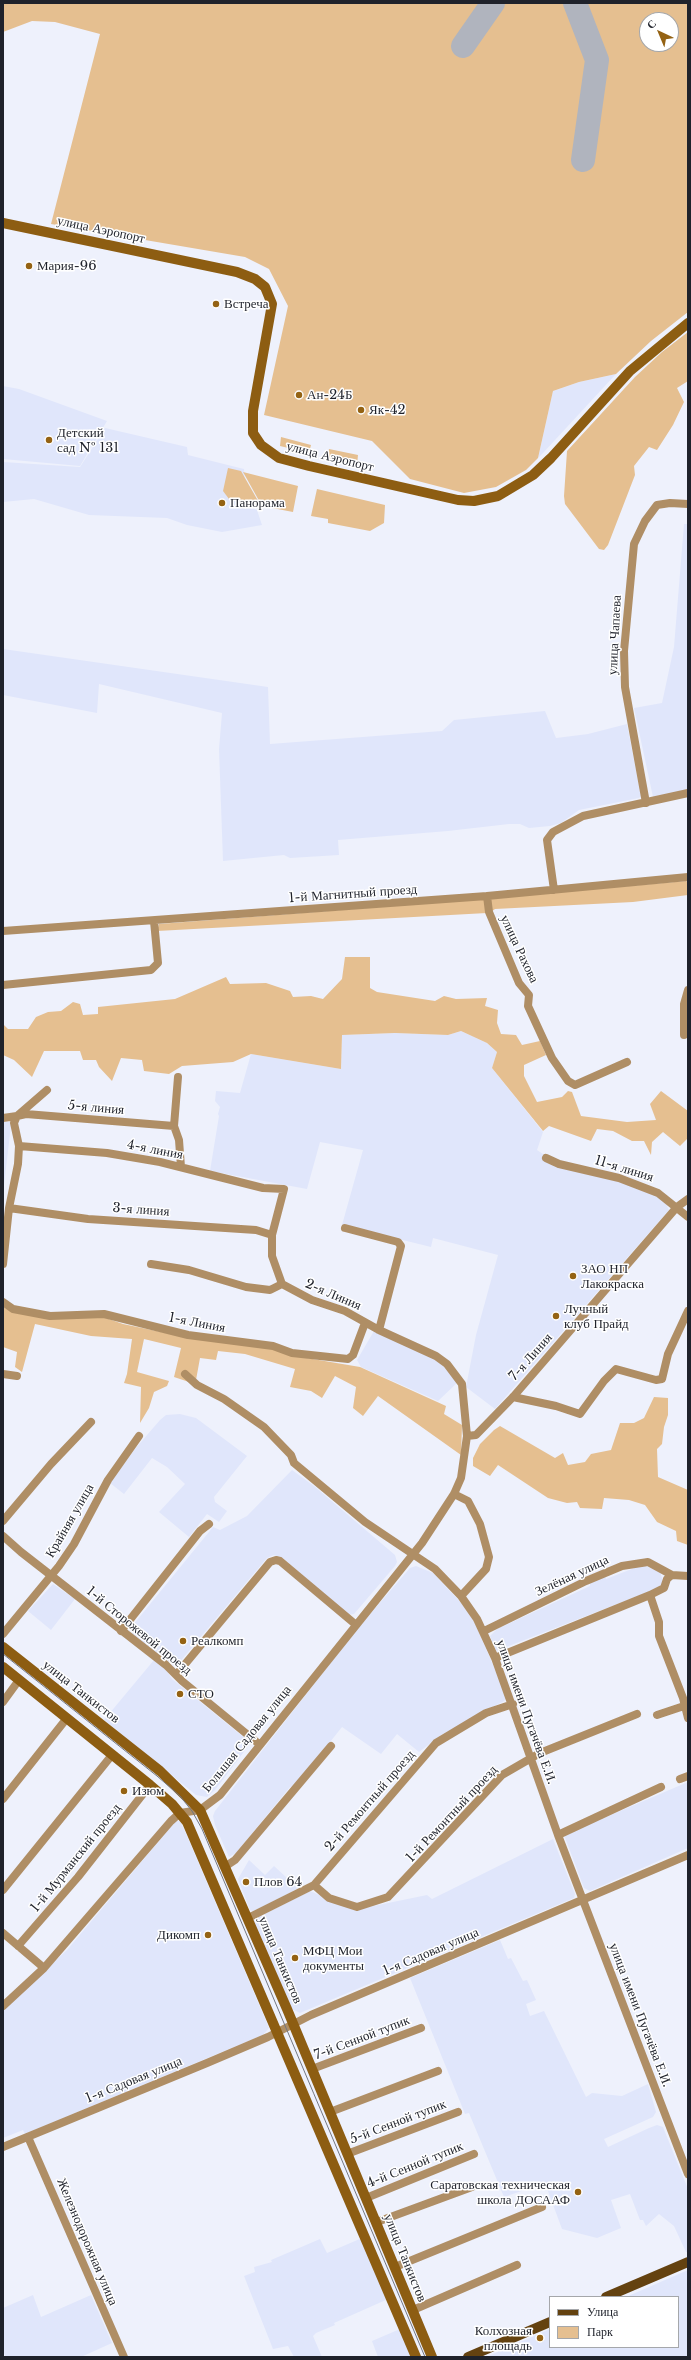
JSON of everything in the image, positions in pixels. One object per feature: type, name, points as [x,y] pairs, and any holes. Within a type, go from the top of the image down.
[{"type":"main road","name":"улица Аэропорт","points":[[3,222],[237,272],[255,279],[265,287],[272,304],[253,411],[254,433],[260,446],[279,458],[458,500],[474,501],[498,496],[533,475],[551,458],[630,372],[688,324]]},
{"type":"main road","name":"улица Танкистов","points":[[3,1647],[160,1771],[200,1810],[226,1866],[377,2222],[432,2357]]},
{"type":"main road","points":[[3,1668],[150,1785],[180,1813],[193,1833],[416,2357]]},
{"type":"main road","points":[[608,2296],[688,2262]]},
{"type":"main road","points":[[468,2357],[549,2322]]},
{"type":"street","name":"улица Чапаева","points":[[646,803],[625,688],[625,625],[634,544],[645,521],[657,505],[670,503],[688,504]]},
{"type":"street","points":[[554,890],[547,840],[553,832],[583,816],[688,793]]},
{"type":"street","name":"1-й Магнитный проезд","points":[[3,931],[487,896],[688,877]]},
{"type":"street","name":"улица Рахова","points":[[487,896],[492,920],[519,984],[529,995],[528,1006],[552,1058],[568,1081],[575,1085],[627,1062]]},
{"type":"street","points":[[3,985],[151,970],[158,963],[154,921]]},
{"type":"street","points":[[684,1034],[684,1004],[688,990]]},
{"type":"street","points":[[178,1077],[174,1126],[179,1140],[181,1168]]},
{"type":"street","points":[[3,1264],[9,1208],[18,1164],[19,1146],[14,1123],[17,1116],[47,1090]]},
{"type":"street","name":"5-я линия","points":[[3,1118],[26,1114],[174,1126]]},
{"type":"street","name":"4-я линия","points":[[19,1146],[107,1153],[160,1162],[263,1188],[284,1190],[272,1236]]},
{"type":"street","name":"11-я линия","points":[[546,1158],[559,1164],[619,1178],[658,1193],[688,1217]]},
{"type":"street","name":"7-я Линия","points":[[468,1436],[476,1435],[513,1397],[677,1208],[688,1199]]},
{"type":"street","name":"3-я линия","points":[[9,1208],[88,1219],[256,1230],[272,1236]]},
{"type":"street","points":[[345,1228],[398,1242],[401,1246],[379,1330]]},
{"type":"street","points":[[152,1264],[189,1270],[246,1287],[270,1290],[282,1284],[272,1256],[272,1236]]},
{"type":"street","name":"2-я Линия","points":[[282,1284],[312,1300],[345,1312],[379,1330],[436,1356],[457,1375],[464,1392],[468,1436],[461,1478],[454,1494]]},
{"type":"street","name":"1-я Линия","points":[[3,1302],[13,1309],[50,1316],[104,1314],[188,1335],[273,1346],[292,1353],[348,1359],[353,1355],[365,1323]]},
{"type":"street","points":[[513,1397],[556,1406],[580,1414],[604,1381],[616,1368],[656,1380],[662,1379],[668,1354],[688,1311]]},
{"type":"street","points":[[3,1374],[17,1376]]},
{"type":"street","name":"улица имени Пугачёва Е.И.","points":[[185,1374],[197,1385],[224,1399],[264,1427],[292,1455],[294,1463],[365,1522],[412,1556],[435,1569],[461,1596],[484,1631],[513,1704],[558,1835],[688,2174]]},
{"type":"street","points":[[3,1521],[51,1464],[91,1422]]},
{"type":"street","name":"Крайняя улица","points":[[3,1634],[51,1576],[74,1544],[108,1480],[139,1436]]},
{"type":"street","points":[[454,1494],[468,1502],[480,1524],[489,1557],[486,1569],[461,1596]]},
{"type":"street","name":"Большая Садовая улица","points":[[180,1813],[200,1810],[220,1795],[355,1624],[412,1556],[454,1494]]},
{"type":"street","points":[[121,1630],[200,1531],[209,1524]]},
{"type":"street","name":"1-й Сторожевой проезд","points":[[3,1536],[51,1576],[166,1665],[259,1744]]},
{"type":"street","points":[[176,1675],[270,1562],[276,1560],[355,1624]]},
{"type":"street","name":"Зелёная улица","points":[[484,1631],[586,1581],[622,1566],[648,1562],[672,1574],[688,1576]]},
{"type":"street","points":[[495,1658],[650,1595],[664,1588],[667,1579],[672,1574]]},
{"type":"street","points":[[650,1595],[659,1622],[660,1636],[688,1718]]},
{"type":"street","points":[[3,1702],[19,1680]]},
{"type":"street","name":"2-й Ремонтный проезд","points":[[248,1918],[314,1885],[436,1743],[486,1713],[513,1704]]},
{"type":"street","points":[[657,1715],[684,1706]]},
{"type":"street","name":"1-й Ремонтный проезд","points":[[314,1885],[329,1898],[358,1907],[388,1897],[502,1775],[531,1760],[540,1753],[637,1714]]},
{"type":"street","points":[[3,1799],[67,1718]]},
{"type":"street","points":[[226,1866],[235,1860],[331,1746]]},
{"type":"street","points":[[3,1890],[112,1755]]},
{"type":"street","name":"1-й Мурманский проезд","points":[[18,1946],[78,1877],[150,1785]]},
{"type":"street","points":[[558,1835],[661,1787]]},
{"type":"street","points":[[3,2006],[44,1968],[180,1813]]},
{"type":"street","name":"1-я Садовая улица","points":[[28,2137],[278,2032],[293,2024],[688,1855]]},
{"type":"street","points":[[3,1933],[44,1968]]},
{"type":"street","name":"7-й Сенной тупик","points":[[312,2070],[421,2028]]},
{"type":"street","points":[[330,2112],[438,2071]]},
{"type":"street","name":"5-й Сенной тупик","points":[[347,2154],[458,2112]]},
{"type":"street","points":[[3,2148],[28,2137]]},
{"type":"street","name":"Железнодорожная улица","points":[[28,2137],[124,2357]]},
{"type":"street","name":"4-й Сенной тупик","points":[[366,2198],[474,2154]]},
{"type":"street","points":[[377,2222],[472,2187]]},
{"type":"street","points":[[395,2267],[542,2207]]},
{"type":"street","points":[[413,2310],[518,2265]]},
{"type":"shaded area","points":[[616,374],[538,458],[553,391],[579,382]]},
{"type":"shaded area","name":"Детский сад № 131","points":[[3,386],[19,389],[107,421],[80,466],[3,459]]},
{"type":"shaded area","points":[[105,428],[187,447],[188,455],[244,469],[247,507],[257,510],[262,525],[222,532],[187,525],[167,518],[89,515],[34,499],[3,502],[3,462],[80,467]]},
{"type":"shaded area","points":[[684,524],[688,524],[688,790],[653,797],[634,708],[662,703],[674,647]]},
{"type":"shaded area","points":[[3,649],[268,687],[270,744],[442,731],[454,720],[545,711],[556,738],[588,734],[627,724],[641,796],[639,798],[579,810],[561,823],[550,826],[529,828],[520,824],[509,824],[448,831],[338,840],[339,855],[290,858],[284,855],[223,861],[219,749],[222,713],[99,684],[97,713],[3,695]]},
{"type":"shaded area","points":[[461,1031],[487,1043],[497,1052],[492,1068],[543,1132],[537,1150],[546,1156],[640,1185],[665,1202],[669,1210],[495,1409],[466,1387],[476,1335],[498,1255],[433,1238],[431,1247],[342,1225],[363,1150],[320,1142],[307,1189],[210,1171],[220,1107],[215,1101],[216,1091],[240,1093],[251,1054],[341,1069],[342,1035],[395,1033],[448,1035]]},
{"type":"shaded area","points":[[3,1122],[10,1122],[11,1125],[3,1194]]},
{"type":"shaded area","points":[[374,1331],[435,1359],[444,1366],[458,1382],[438,1401],[361,1367],[357,1360]]},
{"type":"shaded area","points":[[180,1414],[196,1418],[247,1456],[214,1497],[215,1502],[227,1511],[219,1522],[207,1514],[189,1537],[159,1512],[185,1484],[167,1467],[152,1458],[124,1494],[110,1483],[135,1449],[160,1420],[166,1415]]},
{"type":"shaded area","points":[[292,1470],[314,1486],[395,1555],[397,1562],[395,1566],[354,1614],[348,1615],[283,1558],[274,1555],[267,1558],[178,1664],[174,1665],[132,1634],[133,1625],[213,1527],[220,1530],[247,1516]]},
{"type":"shaded area","points":[[642,1565],[660,1571],[663,1582],[661,1587],[496,1651],[490,1636],[497,1629],[590,1586],[590,1582],[605,1576],[606,1579]]},
{"type":"shaded area","points":[[416,1566],[433,1573],[464,1606],[474,1621],[507,1697],[504,1701],[441,1735],[419,1752],[397,1734],[381,1754],[342,1727],[295,1786],[290,1787],[236,1853],[229,1857],[215,1825],[213,1816],[215,1811],[358,1628],[410,1568]]},
{"type":"shaded area","points":[[53,1584],[75,1599],[51,1630],[28,1611]]},
{"type":"shaded area","points":[[154,1660],[166,1670],[172,1679],[247,1740],[249,1745],[215,1790],[207,1797],[196,1795],[104,1720]]},
{"type":"shaded area","points":[[688,1782],[688,1848],[590,1891],[584,1888],[564,1835]]},
{"type":"shaded area","points":[[176,1821],[180,1821],[187,1836],[269,2028],[263,2035],[25,2134],[23,2130],[3,2138],[3,2010],[67,1950]]},
{"type":"shaded area","points":[[553,1839],[575,1894],[574,1898],[300,2013],[290,2008],[253,1920],[310,1891],[354,1910],[427,1895],[432,1899]]},
{"type":"shaded area","points":[[249,1860],[265,1875],[274,1866],[298,1888],[273,1903],[253,1911],[250,1910],[238,1879]]},
{"type":"shaded area","points":[[500,1940],[508,1959],[511,1958],[523,1981],[527,1980],[536,2000],[526,2004],[530,2016],[544,2011],[586,2097],[592,2093],[622,2096],[648,2084],[656,2112],[653,2117],[604,2139],[608,2147],[657,2125],[663,2127],[688,2189],[688,2252],[686,2252],[674,2226],[659,2214],[646,2226],[643,2220],[640,2220],[630,2194],[611,2200],[621,2228],[597,2238],[562,2229],[545,2183],[504,2197],[469,2113],[465,2114],[410,1978]]},
{"type":"shaded area","points":[[362,2238],[388,2299],[334,2323],[335,2325],[316,2333],[313,2336],[322,2357],[294,2357],[288,2346],[273,2349],[244,2276],[255,2272],[254,2267],[272,2262],[271,2260],[320,2239],[327,2253]]},
{"type":"shaded area","points":[[688,2270],[688,2357],[486,2357],[549,2329],[549,2348],[679,2348],[679,2296],[628,2296]]},
{"type":"shaded area","points":[[33,2295],[41,2317],[91,2295],[112,2343],[81,2357],[6,2357],[3,2351],[3,2308]]},
{"type":"shaded area","points":[[400,2329],[412,2357],[378,2357],[372,2341]]},
{"type":"green space","points":[[3,3],[688,3],[688,312],[651,341],[616,374],[579,382],[553,391],[538,458],[526,470],[496,487],[464,493],[410,479],[372,441],[264,415],[288,306],[269,269],[245,257],[51,224],[100,34],[55,22],[32,21],[3,32]]},
{"type":"green space","points":[[688,332],[688,381],[677,388],[684,402],[673,425],[657,450],[649,447],[634,466],[635,475],[608,545],[604,550],[599,549],[565,504],[564,496],[567,451],[635,377],[662,352]]},
{"type":"green space","points":[[281,437],[311,445],[309,453],[280,446]]},
{"type":"green space","points":[[329,449],[358,455],[357,465],[327,458]]},
{"type":"green space","points":[[228,468],[241,471],[261,506],[229,499],[223,491]]},
{"type":"green space","points":[[243,472],[298,486],[293,512],[262,506]]},
{"type":"green space","points":[[317,489],[385,505],[384,523],[370,531],[328,523],[328,519],[311,516]]},
{"type":"green space","points":[[688,882],[688,895],[633,902],[495,909],[491,912],[491,898]]},
{"type":"green space","points":[[484,899],[487,913],[157,931],[159,924]]},
{"type":"green space","points":[[345,957],[370,957],[370,988],[377,992],[435,1001],[444,996],[456,999],[487,998],[485,1006],[498,1010],[497,1023],[501,1034],[516,1035],[522,1045],[540,1041],[546,1055],[524,1065],[524,1076],[537,1102],[562,1097],[568,1091],[572,1092],[581,1116],[627,1122],[656,1120],[650,1104],[661,1091],[688,1111],[688,1138],[680,1146],[663,1132],[652,1142],[651,1155],[644,1141],[632,1141],[613,1131],[597,1129],[591,1141],[549,1126],[543,1131],[492,1068],[497,1052],[487,1043],[461,1031],[448,1035],[395,1033],[342,1035],[341,1069],[251,1054],[233,1062],[182,1066],[169,1074],[144,1071],[142,1060],[121,1058],[112,1081],[99,1067],[96,1060],[83,1060],[80,1051],[44,1051],[32,1077],[14,1060],[3,1055],[3,1024],[8,1029],[28,1029],[36,1017],[48,1012],[61,1011],[73,1002],[80,1004],[83,1015],[98,1014],[98,1007],[175,999],[226,977],[230,984],[266,983],[290,991],[293,997],[311,996],[323,999],[342,979]]},
{"type":"green space","points":[[3,1307],[12,1312],[103,1317],[123,1324],[185,1337],[273,1349],[295,1356],[360,1367],[446,1406],[444,1414],[462,1425],[461,1455],[378,1396],[363,1416],[353,1408],[356,1387],[335,1376],[322,1398],[311,1391],[290,1387],[295,1369],[245,1354],[218,1351],[216,1360],[200,1358],[196,1380],[192,1383],[174,1377],[181,1348],[144,1339],[137,1372],[169,1381],[167,1386],[154,1392],[149,1408],[140,1423],[141,1387],[124,1383],[127,1374],[132,1339],[91,1336],[35,1324],[22,1372],[15,1367],[17,1352],[3,1347]]},
{"type":"green space","points":[[654,1397],[668,1398],[668,1415],[664,1427],[662,1444],[657,1449],[658,1477],[688,1490],[688,1545],[677,1541],[676,1531],[657,1522],[645,1505],[629,1500],[604,1498],[602,1509],[580,1508],[577,1502],[567,1503],[548,1498],[498,1465],[490,1476],[473,1466],[473,1458],[480,1444],[500,1426],[555,1458],[563,1453],[568,1465],[585,1462],[591,1454],[611,1450],[620,1423],[634,1423],[644,1418]]},
{"type":"taxiway","points":[[463,46],[493,3]]},
{"type":"taxiway","points":[[575,3],[597,60],[583,160]]},
{"type":"tram line","points":[[3,1654],[157,1776],[180,1796],[192,1811],[202,1829],[425,2357]]},
{"type":"place","name":"Мария-96","points":[[29,266]]},
{"type":"place","name":"Встреча","points":[[216,304]]},
{"type":"place","name":"Ан-24Б","points":[[299,395]]},
{"type":"place","name":"Як-42","points":[[361,410]]},
{"type":"place","name":"Детский сад № 131","points":[[49,440]]},
{"type":"place","name":"Панорама","points":[[222,503]]},
{"type":"place","name":"ЗАО НП Лакокраска","points":[[573,1276]]},
{"type":"place","name":"Лучный клуб Прайд","points":[[556,1316]]},
{"type":"place","name":"Реалкомп","points":[[183,1641]]},
{"type":"place","name":"СТО","points":[[180,1694]]},
{"type":"place","name":"Изюм","points":[[124,1791]]},
{"type":"place","name":"Плов 64","points":[[246,1882]]},
{"type":"place","name":"Дикомп","points":[[208,1935]]},
{"type":"place","name":"МФЦ Мои документы","points":[[295,1958]]},
{"type":"place","name":"Саратовская техническая школа ДОСААФ","points":[[578,2192]]},
{"type":"place","name":"Колхозная площадь","points":[[540,2338]]}]
